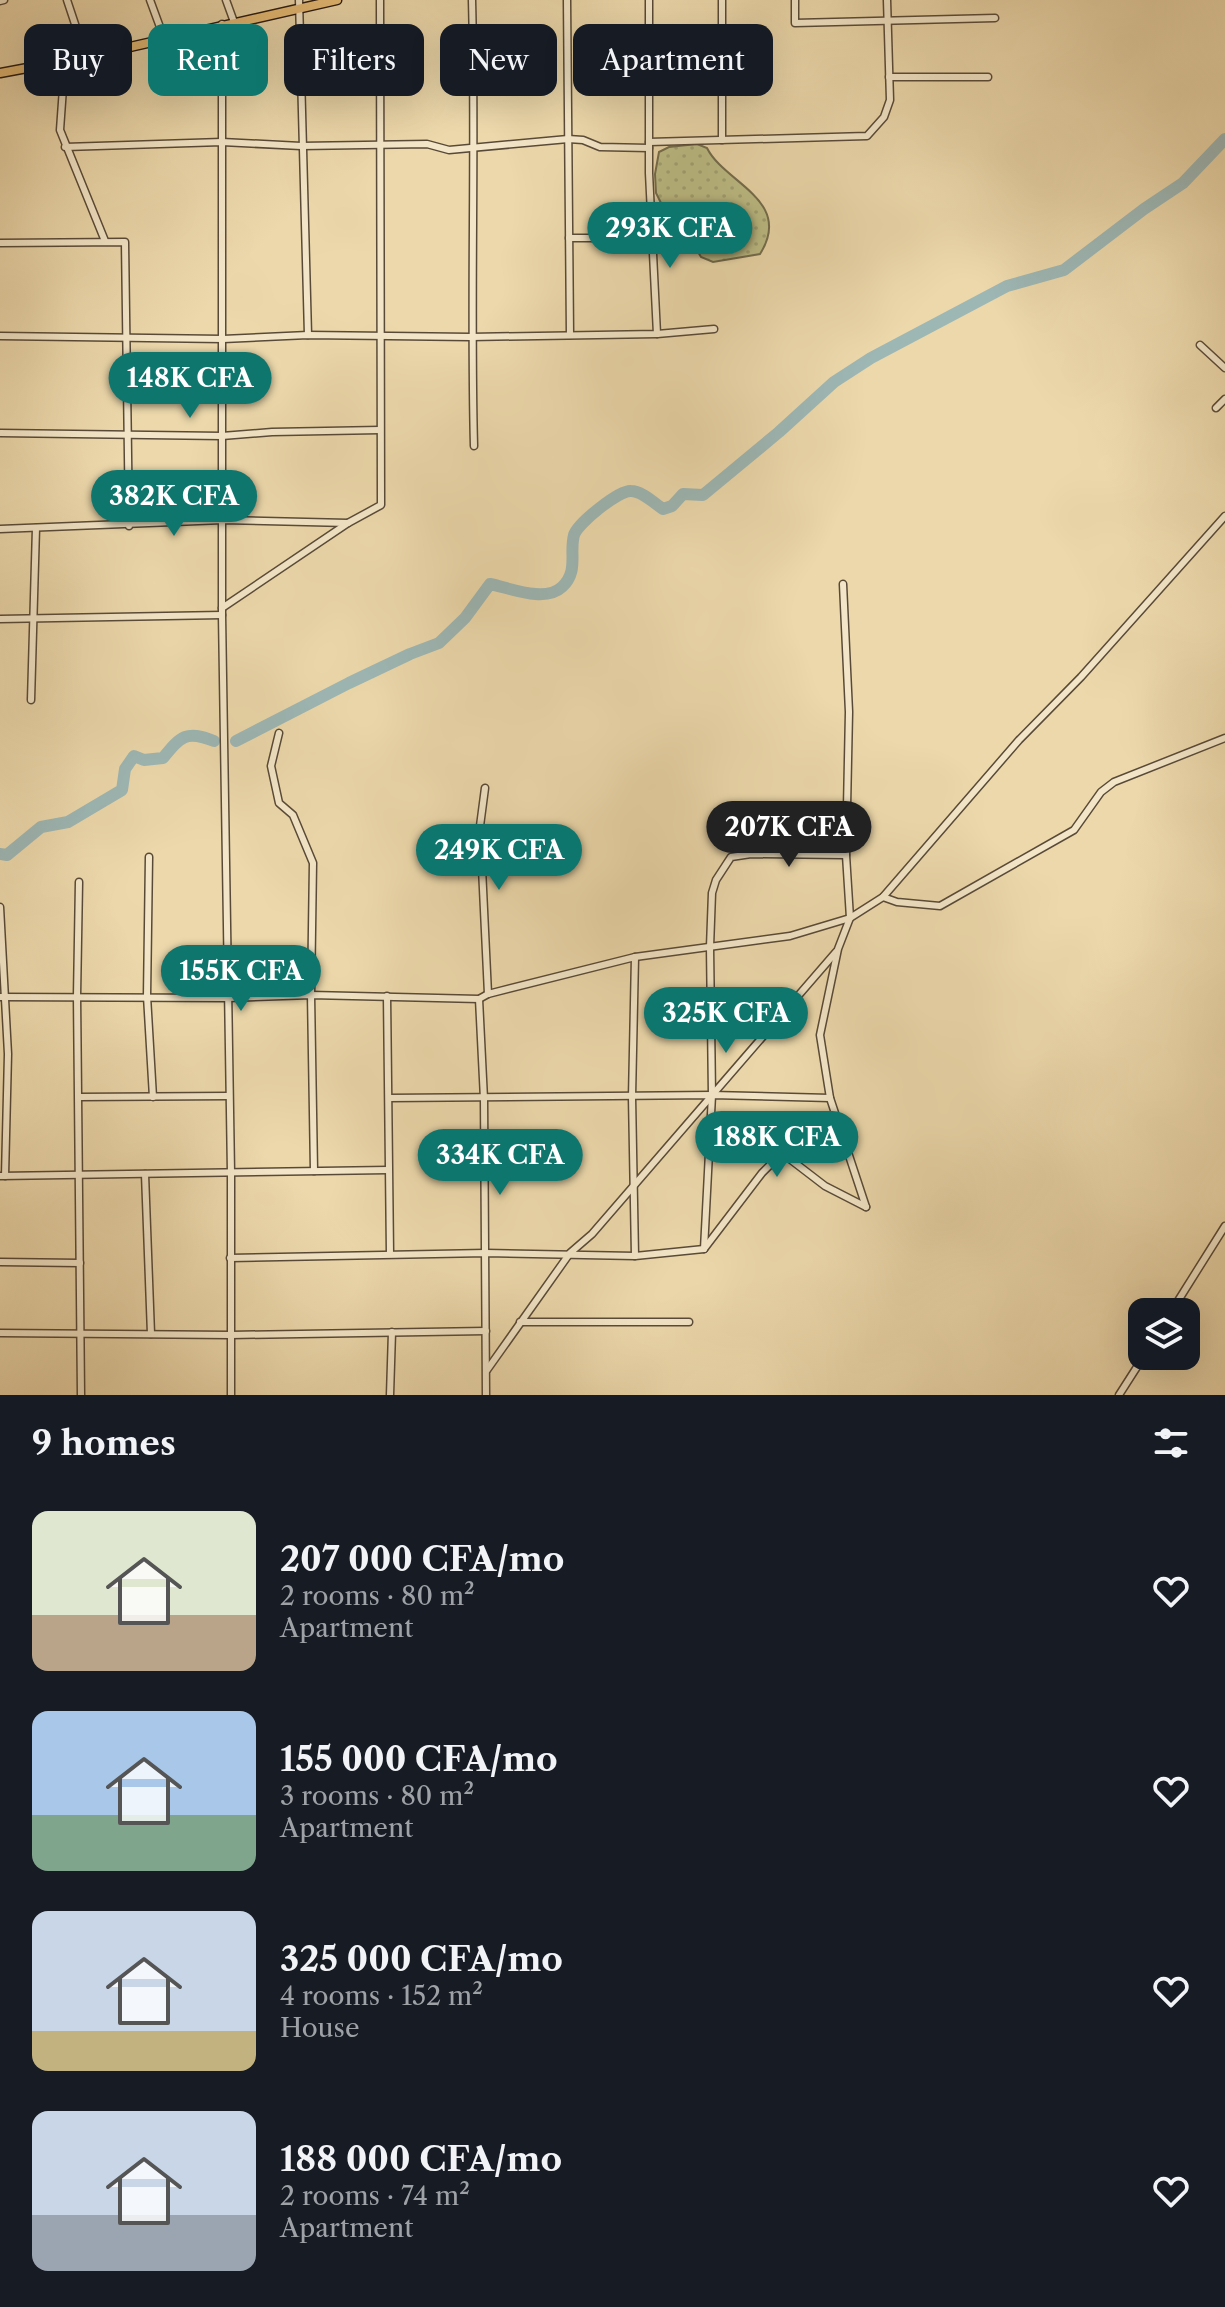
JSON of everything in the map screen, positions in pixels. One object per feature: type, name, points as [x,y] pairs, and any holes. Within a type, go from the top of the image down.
[{"type":"main road","points":[[222,24],[300,4],[337,0]]},
{"type":"main road","points":[[0,73],[24,68]]},
{"type":"street","points":[[67,0],[75,24]]},
{"type":"street","points":[[150,0],[159,24]]},
{"type":"street","points":[[226,0],[234,22]]},
{"type":"street","points":[[0,619],[222,611],[348,523],[381,505],[380,0]]},
{"type":"street","points":[[472,0],[471,337],[474,446]]},
{"type":"street","points":[[567,0],[570,335]]},
{"type":"street","points":[[649,0],[649,145],[657,334]]},
{"type":"street","points":[[722,0],[722,140]]},
{"type":"street","points":[[795,0],[795,23],[995,18]]},
{"type":"street","points":[[65,147],[222,142],[301,146],[427,144],[449,150],[568,139],[583,140],[600,147],[867,136],[888,109],[887,0]]},
{"type":"street","points":[[300,4],[301,146],[308,335]]},
{"type":"street","points":[[889,77],[988,77]]},
{"type":"street","points":[[62,96],[60,130],[105,241]]},
{"type":"street","points":[[222,96],[222,611],[231,1173],[231,1395]]},
{"type":"street","points":[[569,238],[653,238]]},
{"type":"street","points":[[0,243],[125,242],[129,526]]},
{"type":"street","points":[[0,336],[223,339],[308,335],[471,337],[657,334],[714,329]]},
{"type":"street","points":[[1200,345],[1225,368]]},
{"type":"street","points":[[1216,408],[1225,399]]},
{"type":"street","points":[[0,433],[222,436],[380,430]]},
{"type":"street","points":[[3,996],[228,998],[311,995],[479,999],[488,994],[635,957],[790,936],[850,918],[883,897],[1019,740],[1081,677],[1225,516]]},
{"type":"street","points":[[0,529],[223,520],[348,523]]},
{"type":"street","points":[[31,700],[36,528]]},
{"type":"street","points":[[230,1258],[486,1253],[635,1256],[704,1249],[762,1173],[782,1153],[825,1186],[866,1207],[830,1098],[820,1035],[838,949],[850,918],[846,855],[849,712],[843,584]]},
{"type":"street","points":[[279,733],[271,766],[279,803],[293,815],[313,863],[311,995],[314,1171]]},
{"type":"street","points":[[883,897],[897,902],[940,906],[1074,830],[1101,792],[1114,782],[1225,738]]},
{"type":"street","points":[[485,788],[480,826],[488,994]]},
{"type":"street","points":[[704,1249],[712,1095],[710,947],[712,893],[716,880],[731,857],[751,854],[846,855]]},
{"type":"street","points":[[149,857],[147,996],[153,1097]]},
{"type":"street","points":[[79,882],[77,996],[81,1395]]},
{"type":"street","points":[[0,907],[8,1054],[2,1176],[388,1170]]},
{"type":"street","points":[[487,1370],[570,1253],[592,1234],[838,949]]},
{"type":"street","points":[[635,957],[632,1097],[635,1256]]},
{"type":"street","points":[[387,996],[390,1254]]},
{"type":"street","points":[[479,999],[484,1099],[486,1395]]},
{"type":"street","points":[[389,1098],[712,1095],[830,1098]]},
{"type":"street","points":[[79,1097],[229,1096]]},
{"type":"street","points":[[145,1174],[151,1334]]},
{"type":"street","points":[[1180,1298],[1225,1226]]},
{"type":"street","points":[[0,1262],[80,1263]]},
{"type":"street","points":[[520,1322],[689,1322]]},
{"type":"street","points":[[0,1333],[231,1335],[486,1331]]},
{"type":"street","points":[[390,1395],[392,1332]]},
{"type":"street","points":[[1119,1395],[1135,1370]]},
{"type":"green space","points":[[697,144],[707,148],[763,206],[768,220],[768,235],[760,254],[713,262],[701,257],[682,224],[666,213],[656,193],[659,152],[669,147]]},
{"type":"waterway","points":[[236,741],[349,683],[439,643],[465,618],[490,584],[527,593],[555,592],[570,575],[574,535],[609,501],[631,491],[644,495],[663,509],[672,506],[683,494],[703,495],[834,382],[871,358],[1007,286],[1064,270],[1183,183],[1225,139]]},
{"type":"waterway","points":[[0,854],[7,855],[41,827],[68,822],[122,790],[125,769],[134,756],[144,760],[163,758],[180,740],[190,736],[214,741]]}]
